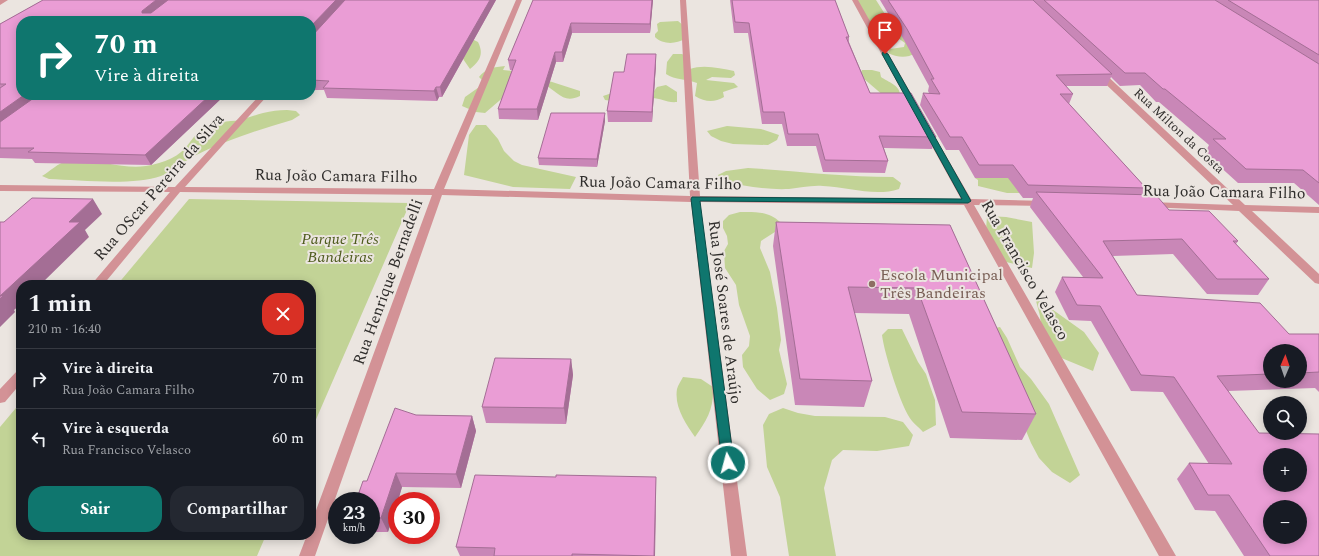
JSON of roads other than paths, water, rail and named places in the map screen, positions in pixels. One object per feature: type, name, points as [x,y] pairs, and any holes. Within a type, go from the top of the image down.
[{"type":"street","points":[[0,3],[5,0]]},
{"type":"street","name":"Rua Henrique Bernadelli","points":[[316,531],[438,192],[519,0]]},
{"type":"street","name":"Rua José Soares de Araújo","points":[[683,0],[695,199],[739,556]]},
{"type":"street","name":"Rua Francisco Velasco","points":[[855,0],[1168,556]]},
{"type":"street","name":"Rua Milton da Costa","points":[[1091,66],[1319,280]]},
{"type":"street","name":"Rua OScar Pereira da Silva","points":[[100,280],[178,189],[259,100]]},
{"type":"street","name":"Rua João Camara Filho","points":[[0,188],[438,192],[695,199],[1054,203]]},
{"type":"street","name":"Rua João Camara Filho","points":[[1140,205],[1319,210]]},
{"type":"street","points":[[0,398],[16,380]]},
{"type":"street","name":"Rua Henrique Bernadelli","points":[[307,556],[313,540]]},
{"type":"place","name":"Escola Municipal Três Bandeiras","points":[[872,284]]},
{"type":"park label","name":"Parque Três Bandeiras","points":[[340,248]]}]
